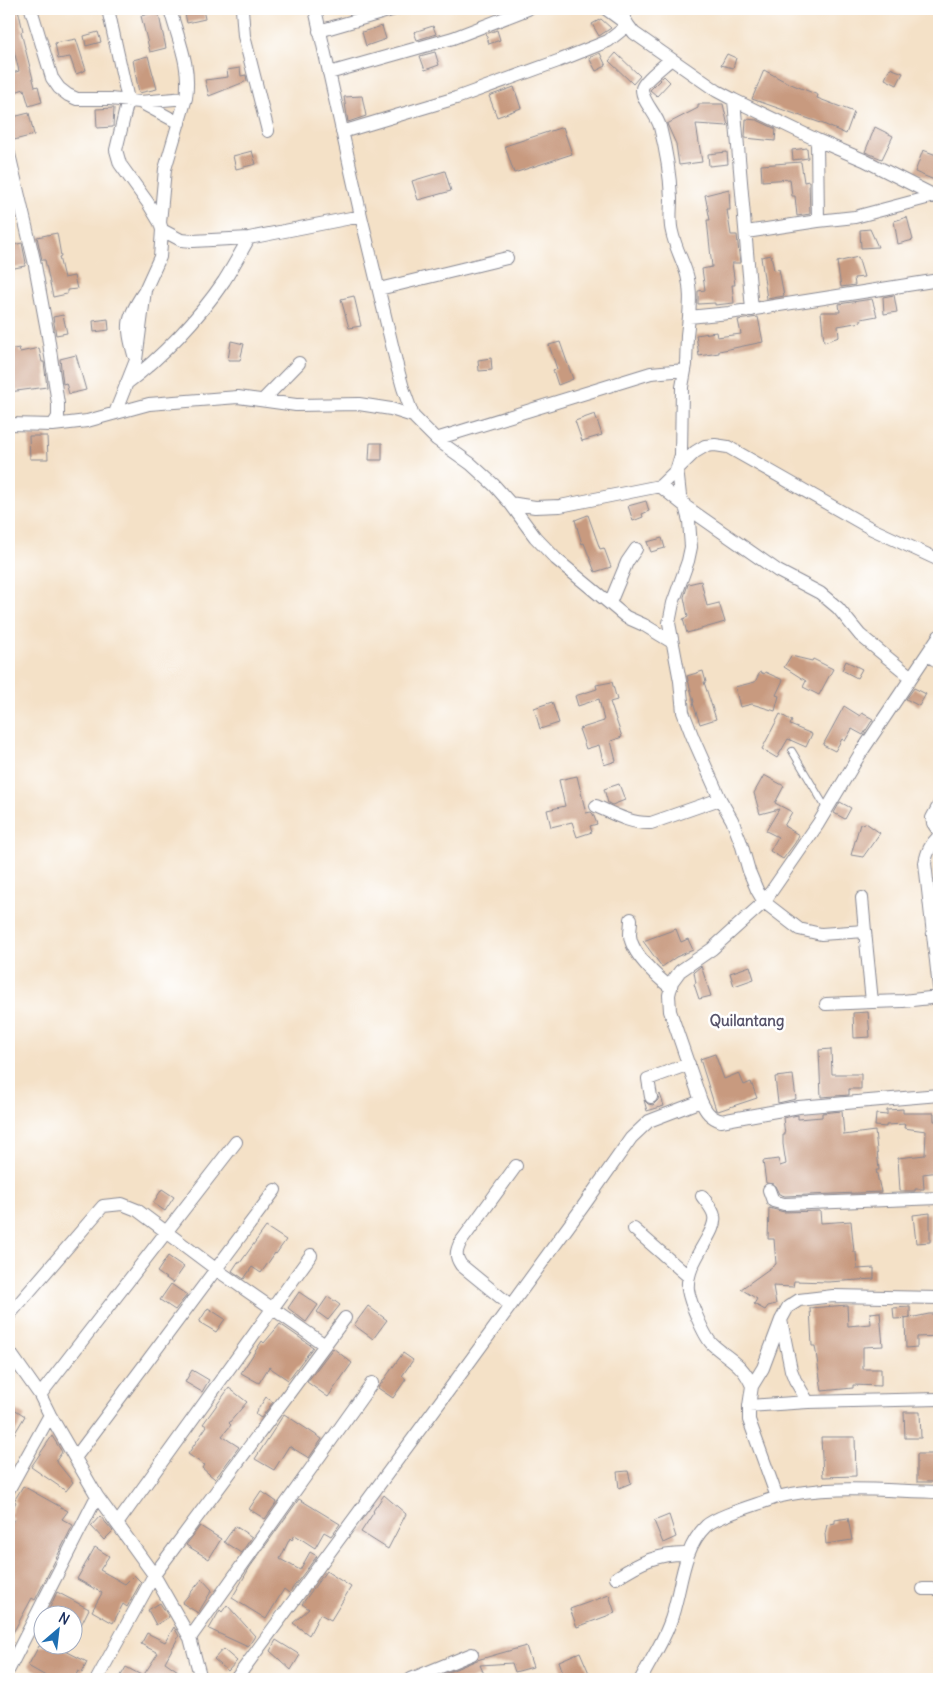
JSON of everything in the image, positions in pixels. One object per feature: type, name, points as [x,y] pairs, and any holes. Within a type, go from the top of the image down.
[{"type":"street","points":[[31,9],[52,78],[59,88],[68,95],[76,99],[134,101],[186,98]]},
{"type":"street","points":[[108,9],[134,101],[116,150],[120,164],[148,203],[161,226],[181,240],[193,241],[249,238],[361,216]]},
{"type":"street","points":[[115,413],[136,360],[145,290],[160,257],[163,182],[186,98],[188,70],[170,9]]},
{"type":"street","points":[[242,9],[244,36],[268,131]]},
{"type":"street","points":[[315,9],[361,216],[403,388],[413,416],[436,439],[471,464],[510,502],[535,537],[556,559],[626,617],[644,625],[672,642]]},
{"type":"street","points":[[319,31],[395,9]]},
{"type":"street","points":[[329,73],[453,38],[528,9]]},
{"type":"street","points":[[606,9],[628,25]]},
{"type":"street","points":[[619,9],[634,33],[717,91],[817,140],[864,160],[937,197]]},
{"type":"street","points":[[342,132],[456,98],[558,61],[608,41],[628,25]]},
{"type":"street","points":[[671,60],[648,80],[642,89],[644,98],[659,124],[664,144],[670,181],[670,220],[672,232],[688,277],[690,291],[685,370],[682,387],[681,455],[677,468],[680,496],[689,521],[691,547],[688,561],[672,603],[669,623],[680,681],[683,712],[720,798],[732,820],[756,890],[764,902],[800,929],[821,934],[865,931]]},
{"type":"street","points":[[734,100],[752,310]]},
{"type":"street","points":[[134,101],[179,123]]},
{"type":"street","points":[[817,140],[818,221]]},
{"type":"street","points":[[9,154],[34,260],[48,336],[58,404],[58,417],[52,425]]},
{"type":"street","points":[[746,232],[818,221],[855,218],[937,197]]},
{"type":"street","points":[[126,384],[145,370],[203,310],[224,280],[249,238]]},
{"type":"street","points":[[379,289],[507,258]]},
{"type":"street","points":[[689,317],[752,310],[939,280]]},
{"type":"street","points":[[263,400],[299,363]]},
{"type":"street","points":[[436,439],[651,373],[685,370]]},
{"type":"street","points":[[9,424],[52,425],[87,421],[149,404],[217,397],[238,397],[296,405],[359,404],[390,409],[413,416]]},
{"type":"street","points":[[510,502],[535,507],[560,506],[660,486],[695,452],[705,446],[715,445],[728,447],[872,529],[915,547],[939,560]]},
{"type":"street","points":[[660,486],[685,506],[778,571],[820,593],[838,608],[860,635],[911,678]]},
{"type":"street","points":[[610,603],[626,562],[636,549]]},
{"type":"street","points":[[939,636],[860,754],[814,830],[764,902],[712,949],[680,971],[672,982],[669,995],[670,1011],[701,1101],[711,1117],[721,1121],[799,1107],[939,1095]]},
{"type":"street","points":[[927,655],[939,662]]},
{"type":"street","points":[[596,806],[639,824],[651,823],[720,798]]},
{"type":"street","points":[[939,805],[932,818],[939,834],[927,852],[925,863],[939,988]]},
{"type":"street","points":[[862,898],[872,1002]]},
{"type":"street","points":[[632,919],[630,936],[638,957],[660,980],[671,988]]},
{"type":"street","points":[[826,1004],[903,1001],[939,997]]},
{"type":"street","points":[[652,1097],[648,1079],[688,1064]]},
{"type":"street","points":[[236,1679],[584,1205],[631,1138],[649,1121],[701,1101]]},
{"type":"street","points":[[40,1395],[236,1142]]},
{"type":"street","points":[[510,1305],[461,1265],[456,1258],[456,1253],[460,1243],[516,1166]]},
{"type":"street","points":[[75,1458],[275,1190]]},
{"type":"street","points":[[769,1190],[773,1201],[784,1204],[939,1198]]},
{"type":"street","points":[[702,1196],[714,1214],[715,1224],[696,1256],[689,1276],[688,1289],[705,1336],[747,1373],[752,1386]]},
{"type":"street","points":[[9,1315],[103,1206],[122,1204],[137,1210],[216,1270],[325,1345]]},
{"type":"street","points":[[634,1229],[689,1276]]},
{"type":"street","points":[[116,1524],[311,1255]]},
{"type":"street","points":[[777,1497],[749,1420],[749,1406],[752,1386],[763,1368],[781,1320],[788,1307],[799,1300],[833,1296],[939,1298]]},
{"type":"street","points":[[97,1679],[154,1576],[345,1318]]},
{"type":"street","points":[[781,1320],[791,1370],[808,1402]]},
{"type":"street","points":[[9,1351],[40,1395],[97,1496],[154,1576],[190,1638],[199,1678]]},
{"type":"street","points":[[190,1638],[372,1384]]},
{"type":"street","points":[[749,1406],[808,1402],[939,1399]]},
{"type":"street","points":[[9,1489],[50,1415]]},
{"type":"street","points":[[641,1679],[670,1624],[688,1554],[696,1538],[707,1525],[726,1515],[777,1497],[798,1492],[825,1490],[939,1492]]},
{"type":"street","points":[[9,1666],[97,1496]]},
{"type":"street","points":[[616,1578],[653,1558],[671,1553],[688,1554]]},
{"type":"street","points":[[923,1589],[939,1589]]},
{"type":"street","points":[[411,1679],[472,1654]]},
{"type":"lane","points":[[792,751],[826,808]]},
{"type":"building","points":[[9,9],[18,9],[23,31],[21,32],[35,87],[38,86],[42,102],[29,106],[24,89],[9,94],[9,74],[19,71],[14,51],[9,53]]},
{"type":"building","points":[[184,9],[203,9],[205,19],[187,23]]},
{"type":"building","points":[[158,11],[166,48],[150,52],[141,16]]},
{"type":"building","points":[[601,19],[611,28],[599,36],[592,24]]},
{"type":"building","points":[[382,26],[386,39],[366,46],[362,32]]},
{"type":"building","points":[[433,26],[436,34],[417,40],[414,32]]},
{"type":"building","points":[[497,30],[500,40],[489,44],[486,34]]},
{"type":"building","points":[[98,32],[101,42],[86,46],[84,36]]},
{"type":"building","points":[[76,39],[86,70],[76,74],[70,57],[58,59],[55,43]]},
{"type":"building","points":[[435,52],[439,65],[425,70],[420,56]]},
{"type":"building","points":[[600,53],[606,66],[596,71],[589,58]]},
{"type":"building","points":[[616,53],[640,76],[633,84],[609,61]]},
{"type":"building","points":[[727,54],[736,58],[733,68],[721,65]]},
{"type":"building","points":[[148,56],[157,89],[139,93],[133,60]]},
{"type":"building","points":[[240,68],[241,76],[246,75],[247,81],[209,96],[205,80],[228,77],[227,70]]},
{"type":"building","points":[[890,68],[903,73],[897,85],[885,79]]},
{"type":"building","points":[[764,70],[786,82],[818,95],[817,98],[854,112],[846,134],[821,123],[752,99]]},
{"type":"building","points":[[664,76],[670,82],[657,96],[650,90]]},
{"type":"building","points":[[514,87],[521,108],[497,117],[489,96]]},
{"type":"building","points":[[362,96],[366,116],[348,122],[344,97]]},
{"type":"building","points":[[698,104],[723,104],[728,126],[696,124],[702,162],[679,165],[676,144],[667,124],[698,108]]},
{"type":"building","points":[[114,108],[113,127],[97,128],[96,109]]},
{"type":"building","points":[[29,113],[34,135],[14,140],[9,118]]},
{"type":"building","points":[[746,119],[757,120],[776,129],[775,141],[745,138]]},
{"type":"building","points":[[563,127],[572,154],[514,173],[505,146]]},
{"type":"building","points":[[875,127],[893,136],[882,159],[865,152]]},
{"type":"building","points":[[807,148],[808,158],[793,160],[792,150]]},
{"type":"building","points":[[923,150],[939,156],[939,182],[915,172]]},
{"type":"building","points":[[252,151],[256,164],[236,169],[233,156]]},
{"type":"building","points":[[727,152],[728,164],[709,166],[708,154]]},
{"type":"building","points":[[801,162],[804,182],[809,181],[810,214],[797,216],[795,196],[792,196],[790,179],[762,181],[761,165]]},
{"type":"building","points":[[445,171],[451,191],[418,200],[412,181]]},
{"type":"building","points":[[729,189],[730,210],[727,210],[731,235],[737,235],[740,263],[732,263],[735,285],[732,285],[734,303],[698,304],[698,291],[705,290],[702,269],[712,267],[707,220],[710,220],[705,195]]},
{"type":"building","points":[[907,217],[913,240],[898,244],[894,221]]},
{"type":"building","points":[[870,229],[878,247],[861,248],[860,230]]},
{"type":"building","points":[[57,233],[61,256],[59,257],[64,278],[74,276],[77,289],[67,290],[67,294],[53,297],[45,260],[42,260],[37,237]]},
{"type":"building","points":[[22,243],[25,266],[9,269],[9,246]]},
{"type":"building","points":[[771,255],[774,270],[779,269],[784,296],[767,299],[761,257]]},
{"type":"building","points":[[858,257],[864,277],[854,278],[855,285],[841,287],[837,262]]},
{"type":"building","points":[[894,295],[897,312],[884,314],[883,297]]},
{"type":"building","points":[[354,296],[361,326],[349,328],[341,299]]},
{"type":"building","points":[[872,299],[877,316],[861,319],[861,322],[838,326],[839,337],[824,342],[821,312],[840,312],[839,304]]},
{"type":"building","points":[[63,315],[67,333],[56,335],[53,317]]},
{"type":"building","points":[[758,317],[763,342],[699,356],[696,335],[716,332],[717,337],[741,334],[738,320]]},
{"type":"building","points":[[108,319],[109,330],[94,332],[93,321]]},
{"type":"building","points":[[231,341],[244,344],[240,360],[228,360]]},
{"type":"building","points":[[560,342],[573,379],[558,385],[553,370],[557,369],[549,345]]},
{"type":"building","points":[[19,348],[20,352],[39,348],[42,362],[44,362],[47,387],[9,392],[9,350]]},
{"type":"building","points":[[76,355],[86,390],[69,394],[66,383],[63,384],[60,359]]},
{"type":"building","points":[[491,358],[492,370],[479,371],[478,360]]},
{"type":"building","points":[[595,414],[602,435],[582,441],[575,421]]},
{"type":"building","points":[[29,436],[47,436],[48,459],[30,459]]},
{"type":"building","points":[[370,443],[382,443],[382,460],[369,460]]},
{"type":"building","points":[[646,501],[649,511],[642,514],[643,517],[633,521],[628,506]]},
{"type":"building","points":[[588,515],[600,549],[604,548],[611,567],[595,572],[584,543],[582,544],[575,520]]},
{"type":"building","points":[[662,538],[665,548],[651,552],[647,542]]},
{"type":"building","points":[[701,581],[707,606],[719,603],[725,622],[687,633],[683,619],[688,617],[684,597],[688,584]]},
{"type":"building","points":[[791,656],[812,661],[813,659],[833,669],[819,695],[803,687],[806,681],[784,667]]},
{"type":"building","points":[[846,661],[862,669],[857,678],[842,670]]},
{"type":"building","points":[[703,671],[706,682],[704,682],[716,719],[700,724],[687,676]]},
{"type":"building","points":[[760,672],[764,674],[765,672],[783,680],[776,695],[779,696],[775,711],[752,704],[740,707],[735,687],[755,682]]},
{"type":"building","points":[[612,682],[617,700],[610,702],[622,737],[611,741],[616,761],[604,765],[599,745],[586,749],[579,729],[604,721],[599,699],[578,706],[575,696],[597,689],[596,685]]},
{"type":"building","points":[[914,688],[926,694],[919,706],[906,699]]},
{"type":"building","points":[[552,702],[559,723],[540,729],[534,708]]},
{"type":"building","points":[[844,706],[860,716],[862,713],[873,719],[863,735],[852,729],[845,741],[842,739],[835,751],[823,745]]},
{"type":"building","points":[[780,714],[792,721],[790,725],[812,734],[806,747],[788,739],[777,758],[762,749]]},
{"type":"building","points":[[764,775],[784,786],[775,803],[792,812],[784,826],[799,835],[783,859],[770,851],[778,837],[766,831],[779,809],[760,814],[754,793]]},
{"type":"building","points":[[577,776],[586,813],[591,812],[593,814],[597,824],[590,826],[592,832],[577,837],[572,822],[551,827],[547,810],[565,806],[559,780]]},
{"type":"building","points":[[619,784],[625,800],[612,805],[608,803],[604,789]]},
{"type":"building","points":[[840,802],[851,808],[845,819],[834,813]]},
{"type":"building","points":[[866,823],[880,833],[863,857],[851,855],[860,824]]},
{"type":"building","points":[[676,929],[681,942],[688,939],[693,950],[676,957],[662,967],[643,941]]},
{"type":"building","points":[[701,966],[711,996],[699,999],[694,984],[696,983],[694,972]]},
{"type":"building","points":[[750,966],[754,979],[734,986],[730,973]]},
{"type":"building","points":[[868,1012],[870,1037],[854,1038],[853,1013]]},
{"type":"building","points":[[831,1049],[832,1074],[861,1074],[861,1089],[849,1089],[849,1095],[821,1097],[819,1050]]},
{"type":"building","points":[[715,1054],[724,1079],[739,1073],[744,1085],[751,1082],[757,1098],[718,1111],[716,1110],[700,1059]]},
{"type":"building","points":[[793,1075],[796,1099],[778,1103],[775,1077]]},
{"type":"building","points":[[660,1094],[664,1106],[647,1111],[644,1100],[648,1104],[653,1105],[658,1100]]},
{"type":"building","points":[[903,1109],[903,1113],[934,1113],[934,1121],[939,1121],[939,1172],[923,1174],[924,1189],[915,1189],[915,1191],[900,1191],[898,1158],[925,1155],[926,1131],[904,1128],[905,1124],[886,1125],[886,1127],[875,1126],[876,1114],[887,1115],[887,1110]]},
{"type":"building","points":[[842,1111],[844,1135],[875,1131],[879,1170],[876,1170],[881,1192],[785,1196],[779,1194],[774,1184],[766,1183],[763,1161],[778,1159],[780,1166],[786,1164],[783,1144],[783,1135],[785,1135],[783,1118],[798,1115],[798,1119],[822,1117],[822,1113]]},
{"type":"building","points":[[162,1189],[174,1197],[165,1211],[153,1203]]},
{"type":"building","points":[[769,1208],[784,1212],[820,1211],[821,1223],[851,1221],[857,1269],[874,1268],[874,1279],[828,1282],[794,1281],[793,1287],[773,1286],[776,1304],[768,1306],[765,1310],[754,1304],[757,1299],[741,1289],[776,1264],[774,1239],[768,1239]]},
{"type":"building","points":[[930,1213],[930,1242],[916,1243],[913,1215]]},
{"type":"building","points":[[266,1227],[286,1240],[261,1273],[252,1267],[244,1279],[232,1271]]},
{"type":"building","points":[[168,1256],[184,1267],[173,1283],[157,1272]]},
{"type":"building","points":[[171,1284],[187,1295],[175,1310],[160,1300]]},
{"type":"building","points":[[299,1292],[318,1305],[306,1322],[288,1308]]},
{"type":"building","points":[[328,1296],[340,1305],[328,1320],[317,1312]]},
{"type":"building","points":[[847,1305],[848,1326],[871,1324],[870,1313],[880,1312],[883,1346],[863,1347],[863,1369],[881,1369],[881,1386],[853,1385],[853,1388],[822,1391],[815,1346],[812,1346],[810,1308]]},
{"type":"building","points":[[368,1306],[387,1320],[373,1339],[354,1325]]},
{"type":"building","points":[[910,1307],[910,1318],[894,1319],[893,1308]]},
{"type":"building","points":[[208,1308],[225,1319],[216,1332],[199,1322]]},
{"type":"building","points":[[938,1314],[939,1336],[917,1337],[917,1347],[906,1348],[905,1319]]},
{"type":"building","points":[[280,1324],[313,1347],[288,1380],[269,1367],[259,1383],[241,1373],[262,1341],[264,1343]]},
{"type":"building","points":[[333,1348],[352,1363],[328,1397],[307,1382]]},
{"type":"building","points":[[403,1353],[413,1360],[402,1376],[406,1379],[393,1398],[378,1388]]},
{"type":"building","points":[[192,1370],[209,1380],[202,1392],[185,1382]]},
{"type":"building","points":[[229,1388],[247,1402],[229,1423],[231,1425],[222,1436],[239,1447],[215,1479],[202,1468],[204,1465],[188,1454],[207,1426],[203,1424]]},
{"type":"building","points":[[266,1397],[273,1402],[261,1418],[255,1414]]},
{"type":"building","points":[[14,1409],[25,1416],[9,1443],[9,1418]]},
{"type":"building","points":[[904,1412],[920,1412],[921,1438],[905,1438]]},
{"type":"building","points":[[284,1414],[322,1439],[309,1458],[289,1446],[274,1470],[255,1459]]},
{"type":"building","points":[[52,1436],[62,1452],[56,1461],[73,1482],[66,1491],[31,1467]]},
{"type":"building","points":[[821,1437],[855,1437],[856,1476],[823,1477]]},
{"type":"building","points":[[917,1454],[939,1454],[939,1482],[917,1482]]},
{"type":"building","points":[[628,1471],[631,1483],[619,1488],[617,1472]]},
{"type":"building","points":[[23,1486],[68,1511],[62,1519],[73,1525],[35,1600],[32,1598],[9,1640],[9,1528],[14,1519],[9,1516],[16,1502],[14,1501]]},
{"type":"building","points":[[261,1491],[277,1502],[265,1519],[249,1509]]},
{"type":"building","points":[[384,1495],[406,1514],[388,1549],[361,1532]]},
{"type":"building","points":[[299,1499],[340,1524],[331,1536],[324,1532],[315,1548],[295,1535],[292,1540],[290,1538],[280,1559],[300,1570],[310,1552],[317,1556],[289,1593],[284,1589],[266,1619],[232,1598],[250,1567]]},
{"type":"building","points":[[669,1515],[676,1537],[663,1543],[654,1521]]},
{"type":"building","points":[[100,1516],[113,1531],[104,1540],[91,1526]]},
{"type":"building","points":[[848,1518],[852,1540],[826,1544],[825,1534],[827,1525],[835,1523],[835,1520]]},
{"type":"building","points":[[200,1526],[221,1539],[209,1559],[186,1545]]},
{"type":"building","points":[[235,1526],[252,1537],[241,1553],[224,1542]]},
{"type":"building","points":[[95,1547],[109,1556],[100,1570],[125,1584],[134,1575],[141,1582],[127,1607],[123,1604],[113,1623],[92,1611],[102,1593],[77,1579]]},
{"type":"building","points":[[326,1571],[351,1587],[331,1620],[320,1614],[309,1635],[293,1623],[309,1609],[302,1604]]},
{"type":"building","points":[[202,1579],[212,1590],[198,1613],[182,1603]]},
{"type":"building","points":[[57,1592],[89,1609],[82,1623],[82,1606],[51,1606]]},
{"type":"building","points":[[609,1595],[615,1613],[577,1627],[570,1609]]},
{"type":"building","points":[[160,1603],[169,1617],[156,1625],[148,1610]]},
{"type":"building","points":[[227,1605],[255,1636],[248,1647],[209,1629],[220,1610],[222,1612]]},
{"type":"building","points":[[174,1627],[179,1636],[165,1662],[178,1671],[173,1679],[119,1679],[126,1667],[143,1676],[158,1653],[141,1644],[147,1633],[165,1642]]},
{"type":"building","points":[[276,1640],[300,1655],[291,1670],[270,1651]]},
{"type":"building","points":[[526,1646],[533,1667],[515,1672],[512,1663],[480,1665],[484,1674],[470,1679],[432,1679],[477,1660]]},
{"type":"building","points":[[223,1649],[237,1661],[228,1671],[214,1659]]},
{"type":"building","points":[[580,1652],[589,1673],[565,1679],[559,1661]]},
{"type":"building","points":[[34,1656],[75,1656],[87,1662],[82,1673],[78,1671],[74,1679],[51,1679],[28,1666]]},
{"type":"district","name":"Quilantang","points":[[747,1020]]}]
